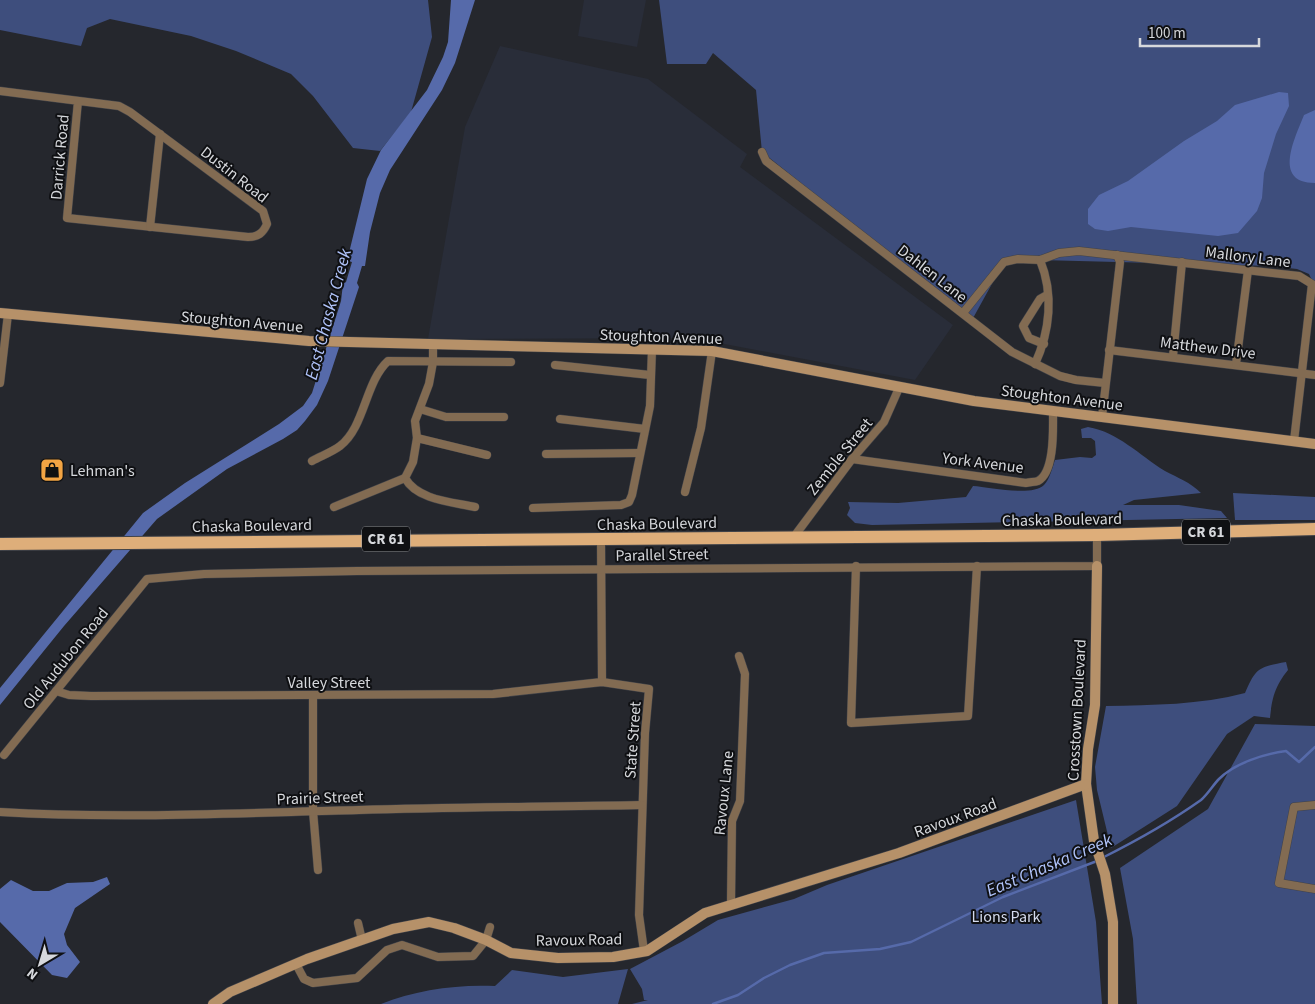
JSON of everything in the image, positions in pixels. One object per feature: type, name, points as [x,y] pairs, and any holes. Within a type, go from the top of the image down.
[{"type":"main road","name":"Chaska Boulevard","points":[[0,544],[399,539],[601,540],[1097,535],[1315,529]]},
{"type":"street","points":[[0,91],[119,106],[160,134],[150,227]]},
{"type":"street","name":"Darrick Road","points":[[78,101],[67,218],[150,227]]},
{"type":"street","name":"Dustin Road","points":[[150,227],[256,237],[264,231],[267,224],[263,211],[160,134]]},
{"type":"street","name":"Dahlen Lane","points":[[762,152],[766,161],[1012,352],[1070,379],[1105,383]]},
{"type":"street","name":"Mallory Lane","points":[[963,313],[1004,262],[1018,259],[1040,260],[1059,253],[1079,251],[1299,276],[1312,284],[1303,374]]},
{"type":"street","points":[[1102,417],[1120,262],[1117,255]]},
{"type":"street","points":[[1035,364],[1044,344],[1049,314],[1046,274],[1040,260]]},
{"type":"street","points":[[1173,356],[1182,262]]},
{"type":"street","points":[[1236,364],[1248,270]]},
{"type":"street","points":[[1044,344],[1029,338],[1024,326],[1040,299],[1047,296]]},
{"type":"street","points":[[0,383],[4,314]]},
{"type":"street","name":"Stoughton Avenue","points":[[4,314],[309,341],[364,344],[712,351],[899,388],[1053,412],[1315,444]]},
{"type":"street","points":[[334,507],[405,478],[413,462],[417,438],[416,421],[429,384],[433,362],[433,344]]},
{"type":"street","points":[[533,508],[621,505],[629,502],[650,406],[652,349]]},
{"type":"street","name":"Matthew Drive","points":[[1109,350],[1173,356],[1315,375]]},
{"type":"street","points":[[685,492],[701,428],[712,351]]},
{"type":"street","points":[[312,461],[340,446],[352,430],[375,378],[388,360],[511,362]]},
{"type":"street","points":[[555,365],[650,375]]},
{"type":"street","points":[[1294,441],[1303,374]]},
{"type":"street","name":"Zemble Street","points":[[793,538],[852,459],[884,422],[899,388]]},
{"type":"street","points":[[420,409],[446,417],[504,417]]},
{"type":"street","name":"York Avenue","points":[[852,459],[1026,482],[1038,481],[1044,475],[1053,446],[1053,412]]},
{"type":"street","points":[[560,419],[646,429]]},
{"type":"street","points":[[417,438],[487,455]]},
{"type":"street","points":[[546,454],[639,453]]},
{"type":"street","points":[[405,478],[409,485],[416,490],[439,499],[475,508]]},
{"type":"street","points":[[1097,535],[1097,566]]},
{"type":"street","points":[[601,540],[602,682]]},
{"type":"street","points":[[856,566],[851,723],[968,716],[976,566]]},
{"type":"street","name":"Parallel Street","points":[[148,579],[161,576],[227,574],[856,566],[1097,566]]},
{"type":"street","name":"Crosstown Boulevard","points":[[1097,566],[1095,705],[1088,749],[1086,784],[1096,846],[1105,874],[1113,922],[1113,1004]]},
{"type":"street","name":"Old Audubon Road","points":[[4,755],[148,579]]},
{"type":"street","name":"Ravoux Lane","points":[[731,903],[732,821],[740,801],[745,674],[739,656]]},
{"type":"street","name":"Valley Street","points":[[56,692],[69,695],[91,696],[493,694],[602,682]]},
{"type":"street","name":"State Street","points":[[602,682],[649,689],[638,915],[644,951]]},
{"type":"street","points":[[313,696],[313,811],[318,870]]},
{"type":"street","name":"Ravoux Road","points":[[213,1004],[230,992],[296,964],[393,928],[429,922],[454,928],[486,940],[511,953],[558,958],[612,957],[644,951],[705,913],[731,903],[899,853],[1086,784]]},
{"type":"street","name":"Prairie Street","points":[[0,812],[73,816],[642,805]]},
{"type":"street","points":[[1315,805],[1294,807],[1279,883],[1315,889]]},
{"type":"street","points":[[358,924],[362,940]]},
{"type":"street","points":[[296,964],[304,980],[313,983],[357,978],[387,950],[402,945],[438,957],[473,956],[486,940],[490,927]]},
{"type":"shaded area","points":[[451,0],[475,0],[455,63],[442,90],[390,170],[380,193],[370,232],[365,266],[362,266],[357,283],[359,287],[328,381],[317,405],[297,430],[227,469],[157,519],[64,626],[0,705],[0,688],[143,513],[185,483],[279,424],[303,406],[312,393],[341,301],[343,284],[346,282],[352,262],[347,261],[367,179],[381,150],[427,90],[443,57],[448,42]]},
{"type":"shaded area","points":[[584,0],[646,0],[637,47],[578,36]]},
{"type":"shaded area","points":[[500,46],[648,79],[747,154],[740,167],[953,325],[915,380],[693,338],[428,339],[465,127]]},
{"type":"shaded area","points":[[1279,92],[1288,93],[1289,106],[1276,134],[1264,173],[1262,198],[1257,211],[1238,233],[1218,236],[1131,227],[1108,231],[1095,229],[1088,224],[1088,209],[1099,195],[1128,181],[1184,141],[1217,121],[1235,105]]},
{"type":"shaded area","points":[[1315,110],[1315,183],[1302,181],[1294,176],[1290,168],[1290,158],[1292,147],[1304,115]]},
{"type":"shaded area","points":[[107,877],[110,884],[75,908],[64,934],[67,945],[80,962],[67,978],[52,975],[0,922],[0,889],[11,880],[33,891],[49,891],[67,883],[93,882]]},
{"type":"green space","points":[[0,0],[428,0],[432,37],[411,112],[380,151],[353,148],[313,96],[291,74],[236,51],[191,36],[110,19],[87,28],[81,46],[0,30]]},
{"type":"green space","points":[[659,0],[1315,0],[1315,287],[1309,274],[1297,269],[1271,266],[1040,260],[1004,262],[972,320],[762,152],[756,90],[713,53],[706,64],[667,64]]},
{"type":"green space","points":[[1088,427],[1119,439],[1201,493],[1134,500],[1123,505],[1179,505],[1221,511],[1227,518],[872,525],[855,523],[847,515],[850,508],[848,502],[898,503],[966,497],[973,486],[1020,491],[1038,489],[1048,480],[1055,460],[1080,457],[1092,458],[1096,455],[1095,441],[1091,438],[1082,438],[1081,429]]},
{"type":"green space","points":[[1233,493],[1315,497],[1315,520],[1235,520]]},
{"type":"green space","points":[[1286,662],[1288,670],[1275,692],[1270,718],[1254,716],[1227,734],[1177,806],[1111,848],[1097,790],[1095,767],[1106,706],[1194,702],[1245,693],[1252,678],[1259,670],[1269,665]]},
{"type":"green space","points":[[1255,724],[1315,726],[1315,1004],[1137,1004],[1133,939],[1120,868],[1208,809]]},
{"type":"green space","name":"Lions Park","points":[[1076,800],[1096,922],[1102,1004],[632,1004],[648,1000],[644,1000],[642,989],[630,969],[718,920],[794,899],[827,885]]},
{"type":"green space","points":[[628,969],[618,1004],[381,1004],[408,995],[437,989],[495,986],[512,970],[563,977]]},
{"type":"waterway","name":"East Chaska Creek","points":[[1102,858],[1153,831],[1204,798],[1217,781],[1233,768],[1268,754],[1286,751],[1299,762],[1315,747]]},
{"type":"waterway","name":"East Chaska Creek","points":[[713,1004],[738,995],[764,978],[790,965],[824,953],[880,949],[911,942],[1003,897],[1097,861]]},
{"type":"place","name":"Lehman's","points":[[52,470]]}]
